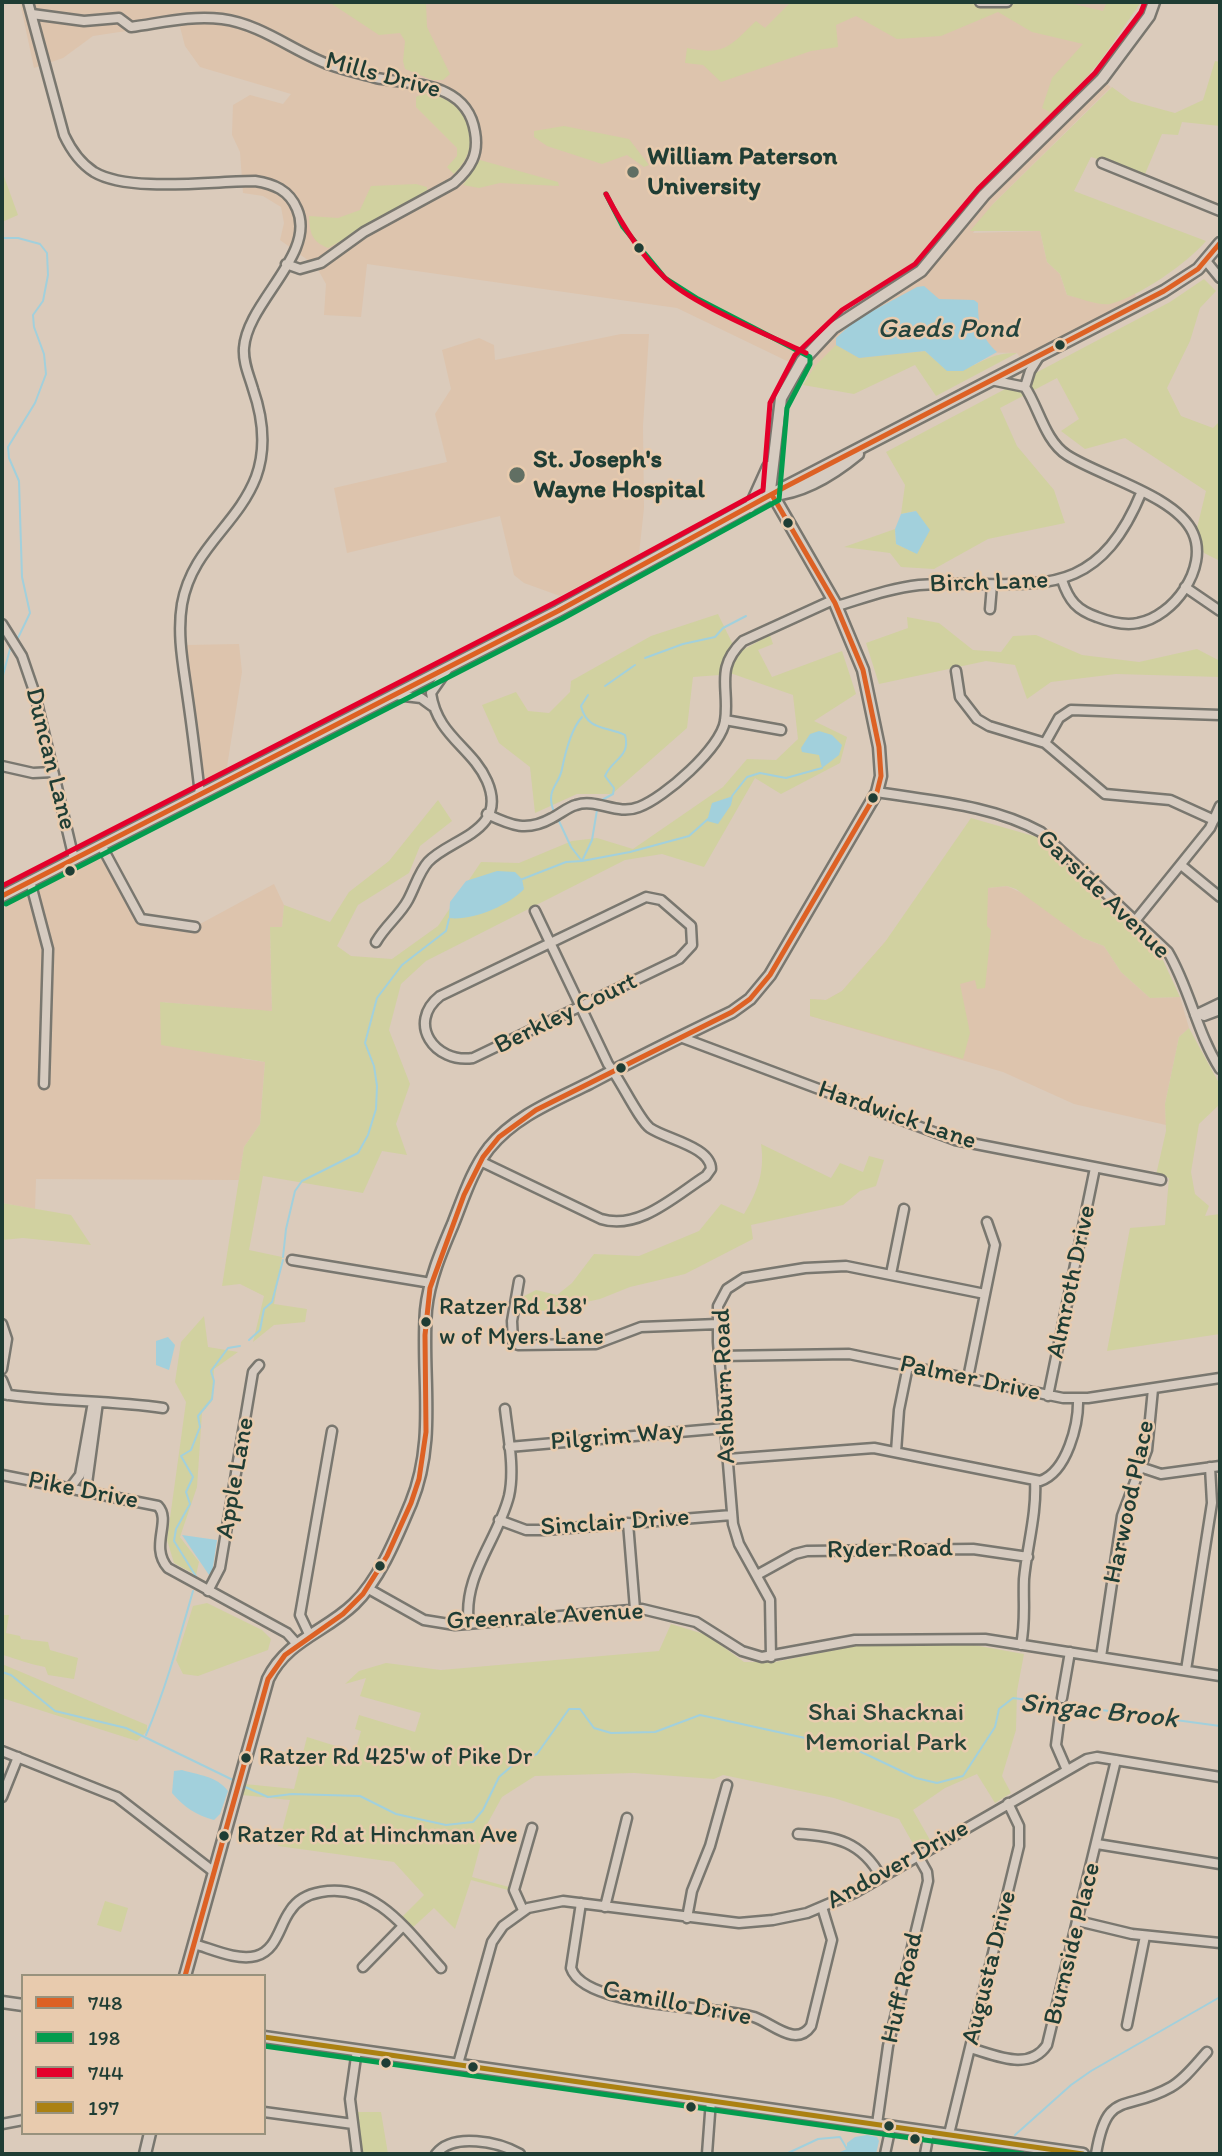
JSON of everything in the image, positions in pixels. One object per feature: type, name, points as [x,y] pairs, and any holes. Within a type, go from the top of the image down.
[{"type":"main road","points":[[186,1974],[268,1679],[278,1662],[296,1643],[342,1615],[367,1588],[410,1504],[423,1460],[428,1417],[426,1310],[431,1283],[480,1161],[509,1127],[544,1105],[739,1008],[762,987],[877,792],[880,755],[870,694],[835,603],[772,495],[769,484],[781,398],[802,361],[847,317],[921,271],[984,195],[1102,79],[1143,24],[1154,2]]},
{"type":"main road","points":[[2,896],[451,666],[772,495],[789,494],[831,473],[870,444],[1177,283],[1206,261],[1220,243]]},
{"type":"main road","points":[[750,508],[772,460]]},
{"type":"main road","points":[[2,2002],[21,2005]]},
{"type":"main road","points":[[266,2037],[1083,2154]]},
{"type":"main road","points":[[145,2154],[150,2135]]},
{"type":"street","points":[[28,2],[64,135],[81,162],[93,172],[124,183],[271,183],[293,200],[300,215],[299,241],[251,323],[245,339],[246,369],[260,407],[263,430],[257,474],[240,507],[195,564],[182,601],[180,643],[200,794]]},
{"type":"street","points":[[980,2],[1007,2]]},
{"type":"street","name":"Mills Drive","points":[[32,14],[84,21],[120,18],[131,27],[195,18],[239,23],[329,64],[376,78],[433,86],[445,90],[462,103],[474,126],[477,140],[476,152],[464,174],[454,183],[364,232],[321,263],[300,269],[286,264]]},
{"type":"street","points":[[1101,163],[1220,211]]},
{"type":"street","points":[[1206,261],[1220,278]]},
{"type":"street","points":[[1041,354],[1030,370],[1025,387],[1054,443],[1066,454],[1142,491],[1176,513],[1193,531],[1197,547],[1196,564],[1171,606],[1159,615],[1140,623],[1124,624],[1080,611],[1073,604],[1062,580]]},
{"type":"street","points":[[991,380],[1025,387]]},
{"type":"street","name":"Birch Lane","points":[[725,720],[724,674],[733,650],[743,641],[835,603],[904,587],[1017,586],[1062,580],[1114,545],[1129,524],[1142,491]]},
{"type":"street","points":[[990,610],[992,585]]},
{"type":"street","points":[[1185,586],[1220,611]]},
{"type":"street","name":"Duncan Lane","points":[[2,624],[22,656],[28,672],[74,859]]},
{"type":"street","points":[[432,706],[431,692],[451,666]]},
{"type":"street","points":[[956,671],[960,697],[977,719],[989,726],[1045,743],[1105,794],[1170,800],[1214,820]]},
{"type":"street","points":[[376,942],[385,926],[407,902],[425,865],[433,856],[476,832],[487,814],[489,787],[481,769],[450,738],[432,706],[421,698],[393,695]]},
{"type":"street","points":[[1045,743],[1059,718],[1071,710],[1220,715]]},
{"type":"street","points":[[487,814],[522,828],[543,823],[575,805],[586,803],[620,811],[643,806],[675,784],[710,749],[722,732],[725,720],[781,730]]},
{"type":"street","points":[[2,766],[33,773],[53,772]]},
{"type":"street","name":"Garside Avenue","points":[[877,792],[958,805],[1033,827],[1051,840],[1168,952],[1180,973],[1220,1069]]},
{"type":"street","points":[[1135,921],[1181,865],[1214,820],[1220,806]]},
{"type":"street","points":[[101,845],[141,919],[195,927]]},
{"type":"street","points":[[1181,865],[1220,897]]},
{"type":"street","points":[[30,881],[48,949],[44,1084]]},
{"type":"street","name":"Berkley Court","points":[[646,897],[661,900],[691,926],[692,945],[679,959],[473,1058],[461,1059],[446,1054],[427,1037],[425,1014],[440,996],[550,942],[646,897]]},
{"type":"street","points":[[480,1161],[601,1219],[615,1222],[637,1219],[706,1176],[711,1169],[708,1158],[646,1125],[613,1070],[535,911]]},
{"type":"street","points":[[1220,1003],[1202,1009],[1198,1014],[1204,1016],[1220,1010]]},
{"type":"street","name":"Hardwick Lane","points":[[680,1037],[955,1140],[1161,1180]]},
{"type":"street","name":"Almroth Drive","points":[[1048,1396],[1095,1168]]},
{"type":"street","points":[[891,1274],[904,1209]]},
{"type":"street","points":[[968,1378],[995,1245],[987,1222]]},
{"type":"street","points":[[292,1261],[431,1283]]},
{"type":"street","name":"Ashburn Road","points":[[771,1657],[771,1609],[757,1575],[739,1544],[732,1515],[719,1356],[718,1324],[722,1295],[744,1278],[805,1268],[846,1266],[985,1294]]},
{"type":"street","points":[[519,1281],[512,1321],[513,1341],[516,1344],[596,1345],[650,1326],[718,1324]]},
{"type":"street","points":[[2,1324],[7,1339],[2,1369]]},
{"type":"street","name":"Palmer Drive","points":[[719,1356],[828,1352],[1048,1396],[1078,1398],[1220,1378]]},
{"type":"street","name":"Apple Lane","points":[[208,1591],[220,1568],[253,1372],[259,1365]]},
{"type":"street","points":[[896,1452],[899,1409],[908,1366]]},
{"type":"street","points":[[2,1380],[5,1394],[163,1408]]},
{"type":"street","name":"Harwood Place","points":[[1101,1657],[1122,1516],[1147,1450],[1153,1389]]},
{"type":"street","points":[[728,1459],[868,1448],[1035,1480],[1050,1476],[1058,1467],[1075,1427],[1078,1398]]},
{"type":"street","points":[[86,1491],[95,1402]]},
{"type":"street","points":[[469,1624],[467,1605],[471,1585],[511,1485],[505,1409]]},
{"type":"street","name":"Pilgrim Way","points":[[509,1447],[725,1428]]},
{"type":"street","points":[[309,1634],[300,1615],[332,1431]]},
{"type":"street","points":[[70,1488],[80,1475],[88,1455]]},
{"type":"street","points":[[1140,1467],[1161,1474],[1220,1466]]},
{"type":"street","points":[[1185,1670],[1212,1503],[1210,1467]]},
{"type":"street","name":"Pike Drive","points":[[2,1475],[158,1506],[163,1514],[159,1545],[164,1563],[174,1573],[287,1633],[296,1643]]},
{"type":"street","points":[[1021,1645],[1026,1618],[1024,1588],[1035,1480]]},
{"type":"street","name":"Sinclair Drive","points":[[499,1520],[536,1531],[732,1515]]},
{"type":"street","points":[[628,1523],[635,1609]]},
{"type":"street","name":"Ryder Road","points":[[757,1575],[795,1553],[807,1551],[973,1549],[1028,1557]]},
{"type":"street","name":"Greenrale Avenue","points":[[367,1588],[424,1620],[469,1624],[635,1609],[660,1611],[695,1622],[742,1651],[771,1657],[865,1639],[971,1639],[1220,1676]]},
{"type":"street","points":[[1062,1698],[1070,1653]]},
{"type":"street","points":[[1060,1714],[1056,1745],[1066,1768]]},
{"type":"street","points":[[2,1751],[117,1797],[214,1872]]},
{"type":"street","points":[[2,1797],[18,1757]]},
{"type":"street","name":"Andover Drive","points":[[458,2064],[492,1942],[503,1926],[523,1910],[554,1901],[687,1918],[756,1922],[790,1917],[822,1908],[881,1877],[1066,1768],[1092,1758],[1220,1777]]},
{"type":"street","name":"Burnside Place","points":[[970,2048],[1016,2060],[1035,2057],[1044,2050],[1116,1760]]},
{"type":"street","points":[[687,1918],[692,1891],[710,1846],[727,1785]]},
{"type":"street","name":"Augusta Drive","points":[[949,2134],[1020,1841],[1019,1826],[1008,1803]]},
{"type":"street","points":[[605,1907],[627,1818]]},
{"type":"street","points":[[523,1910],[514,1890],[532,1828]]},
{"type":"street","points":[[798,1834],[851,1845],[870,1859],[881,1877]]},
{"type":"street","points":[[1097,1844],[1220,1864]]},
{"type":"street","name":"Huff Road","points":[[877,2124],[888,2046],[928,1881],[928,1872],[918,1856]]},
{"type":"street","points":[[194,1944],[238,1956],[257,1955],[271,1945],[294,1906],[311,1895],[327,1891],[373,1900],[403,1926],[441,1968]]},
{"type":"street","name":"Camillo Drive","points":[[581,1903],[572,1968],[575,1977],[584,1984],[626,1999],[752,2016],[787,2034],[797,2035],[806,2032],[811,2026],[832,1940],[822,1908]]},
{"type":"street","points":[[1078,1921],[1145,1936],[1220,1943]]},
{"type":"street","points":[[363,1967],[403,1926]]},
{"type":"street","points":[[1127,2025],[1145,1936]]},
{"type":"street","points":[[357,2050],[349,2091],[358,2154]]},
{"type":"street","points":[[1096,2154],[1101,2125],[1107,2114],[1123,2104],[1172,2086],[1207,2052]]},
{"type":"street","points":[[707,2154],[711,2100]]},
{"type":"street","points":[[266,2112],[353,2124]]},
{"type":"street","points":[[2,2124],[21,2120]]},
{"type":"street","points":[[886,2154],[891,2126]]},
{"type":"street","points":[[925,2154],[929,2132]]},
{"type":"street","points":[[436,2154],[445,2145],[464,2141],[504,2147],[520,2154]]},
{"type":"shaded area","name":"William Paterson University","points":[[20,2],[1141,2],[1090,73],[1111,87],[993,204],[973,233],[1040,231],[1047,262],[1060,274],[1067,295],[1108,304],[1134,292],[1138,300],[1021,359],[1017,353],[925,351],[815,366],[808,378],[789,362],[677,308],[367,264],[361,317],[324,315],[326,284],[316,266],[280,240],[284,223],[281,207],[263,196],[243,193],[240,152],[232,135],[233,105],[250,95],[283,104],[291,94],[200,67],[185,46],[179,23],[93,36],[63,58],[34,68]]},
{"type":"shaded area","name":"St. Joseph's Wayne Hospital","points":[[621,334],[649,334],[643,426],[644,508],[639,554],[560,596],[524,583],[514,575],[500,516],[347,553],[334,488],[447,462],[435,414],[451,389],[442,350],[479,338],[494,345],[495,360]]},
{"type":"shaded area","points":[[239,644],[242,672],[226,773],[207,780],[203,774],[186,645]]},
{"type":"shaded area","points":[[100,852],[134,919],[147,926],[148,917],[200,924],[274,884],[284,905],[282,927],[270,927],[272,1012],[161,1002],[243,1059],[265,1062],[260,1124],[244,1147],[239,1180],[36,1179],[35,1209],[2,1203],[2,909]]},
{"type":"shaded area","points":[[1007,886],[1026,895],[1083,938],[1104,946],[1121,972],[1150,998],[1180,997],[1189,1028],[1179,1037],[1165,1104],[1166,1125],[1074,1104],[1003,1072],[810,1016],[810,999],[826,1000],[842,991],[885,942],[988,888]]},
{"type":"green space","points":[[329,2],[426,2],[427,27],[450,74],[443,80],[432,80],[405,69],[405,41],[400,33],[379,35]]},
{"type":"green space","points":[[791,2],[1065,2],[1103,11],[1107,2],[1141,2],[1099,63],[1052,113],[1042,108],[1052,78],[1083,44],[1032,32],[998,12],[941,36],[897,39],[856,16],[836,25],[838,47],[811,51],[721,82],[703,65],[685,63],[687,48],[710,51],[726,47],[756,21],[765,28]]},
{"type":"green space","points":[[1215,61],[1220,62],[1220,126],[1182,122],[1178,135],[1162,134],[1145,174],[1091,157],[1074,191],[1206,241],[1162,278],[1122,300],[1110,304],[1095,303],[1067,295],[1060,274],[1047,262],[1040,231],[970,231],[993,204],[1112,87],[1131,101],[1175,113],[1203,100]]},
{"type":"green space","points":[[426,92],[453,104],[468,124],[471,136],[469,149],[464,162],[454,174],[447,167],[457,156],[457,148],[416,107],[416,97]]},
{"type":"green space","points":[[564,126],[629,139],[649,165],[644,167],[627,155],[602,164],[547,146],[534,137],[534,131]]},
{"type":"green space","points":[[480,160],[558,182],[559,186],[500,183],[479,188],[463,185]]},
{"type":"green space","points":[[2,171],[18,215],[2,222]]},
{"type":"green space","points":[[416,184],[427,187],[427,193],[328,248],[312,236],[309,216],[338,218],[360,210],[371,186]]},
{"type":"green space","points":[[1204,279],[1216,291],[1200,308],[1190,341],[1167,388],[1181,416],[1213,428],[1220,421],[1220,561],[1204,553],[1197,528],[1206,491],[1125,438],[1085,449],[1061,431],[1079,419],[1057,378],[1000,408],[1017,446],[1054,490],[1065,523],[988,539],[934,569],[901,567],[890,553],[844,547],[895,529],[896,544],[916,553],[920,546],[916,511],[901,514],[905,485],[886,452],[1170,302]]},
{"type":"green space","points":[[836,345],[859,358],[925,351],[948,371],[966,368],[996,355],[1017,353],[936,396],[915,365],[854,394],[803,385],[815,366]]},
{"type":"green space","points":[[718,614],[737,653],[770,635],[773,644],[758,650],[772,677],[842,651],[856,694],[814,721],[847,737],[840,763],[781,794],[755,778],[704,867],[662,854],[625,860],[426,961],[401,984],[389,1030],[410,1084],[396,1124],[407,1155],[382,1151],[363,1193],[263,1176],[249,1250],[282,1257],[274,1304],[307,1309],[305,1322],[274,1325],[253,1342],[264,1296],[240,1284],[222,1286],[244,1147],[260,1124],[265,1062],[161,1045],[160,1002],[272,1011],[270,927],[282,927],[284,905],[330,922],[349,892],[389,861],[438,800],[452,821],[420,846],[409,873],[358,905],[337,946],[351,956],[392,959],[438,926],[481,862],[519,863],[572,841],[597,838],[633,849],[723,787],[747,759],[776,760],[798,739],[793,695],[733,674],[693,677],[687,728],[612,794],[577,794],[535,813],[530,767],[499,743],[482,705],[516,692],[528,711],[549,713],[570,692],[571,681],[651,636]]},
{"type":"green space","points":[[907,617],[939,623],[973,650],[1001,652],[1013,636],[1036,635],[1082,655],[1139,662],[1197,649],[1220,661],[1220,677],[1116,674],[1051,682],[1027,699],[1015,665],[986,661],[879,684],[866,643],[908,628]]},
{"type":"green space","points":[[971,818],[1037,837],[1162,958],[1180,997],[1150,998],[1121,972],[1104,946],[1083,938],[1016,889],[1007,886],[988,888],[987,926],[991,930],[985,988],[977,989],[975,980],[960,984],[970,1033],[963,1059],[810,1016],[810,999],[826,1000],[842,991],[885,942]]},
{"type":"green space","points":[[1189,1028],[1220,1085],[1220,1104],[1199,1124],[1191,1172],[1195,1194],[1209,1206],[1205,1216],[1220,1214],[1220,1334],[1107,1351],[1130,1228],[1165,1225],[1169,1178],[1156,1175],[1166,1131],[1165,1104],[1179,1037]]},
{"type":"green space","points":[[761,1144],[831,1178],[840,1163],[863,1172],[869,1156],[884,1160],[876,1186],[860,1191],[843,1205],[751,1225],[753,1239],[685,1274],[630,1287],[600,1299],[545,1311],[521,1310],[524,1296],[536,1290],[557,1295],[572,1283],[594,1254],[639,1256],[699,1231],[721,1204],[744,1214],[759,1180]]},
{"type":"green space","points":[[2,1203],[71,1215],[91,1245],[23,1238],[2,1240]]},
{"type":"green space","points":[[204,1316],[208,1347],[238,1352],[214,1369],[212,1401],[202,1413],[197,1487],[180,1537],[199,1562],[196,1575],[174,1563],[167,1540],[186,1402],[175,1382],[181,1342]]},
{"type":"green space","points":[[207,1603],[262,1630],[271,1639],[268,1650],[198,1676],[183,1674],[176,1660],[193,1606]]},
{"type":"green space","points":[[2,1615],[9,1615],[6,1633],[20,1636],[21,1639],[48,1642],[50,1650],[78,1658],[74,1679],[48,1675],[45,1667],[3,1655],[2,1658]]},
{"type":"green space","name":"Shai Shacknai Memorial Park","points":[[671,1624],[707,1635],[744,1662],[775,1662],[860,1645],[968,1644],[1024,1654],[1017,1691],[1016,1730],[1002,1776],[1011,1793],[995,1803],[977,1774],[945,1788],[913,1810],[930,1840],[916,1849],[899,1819],[834,1798],[723,1775],[714,1779],[634,1773],[535,1776],[502,1797],[485,1828],[472,1877],[509,1887],[508,1890],[471,1880],[455,1929],[434,1908],[410,1930],[400,1919],[424,1895],[394,1862],[278,1846],[290,1800],[242,1795],[245,1784],[294,1789],[307,1737],[355,1752],[361,1731],[355,1729],[359,1715],[415,1732],[421,1713],[360,1696],[366,1678],[345,1684],[359,1671],[386,1663],[441,1670],[659,1651]]},
{"type":"green space","points":[[2,1664],[147,1725],[147,1731],[137,1741],[2,1698]]},
{"type":"green space","points":[[105,1901],[128,1908],[121,1932],[97,1925]]},
{"type":"green space","points":[[356,2112],[381,2112],[388,2154],[362,2154]]},
{"type":"water","name":"Gaeds Pond","points":[[924,286],[939,299],[974,300],[978,303],[982,330],[997,352],[963,371],[947,371],[925,351],[859,358],[836,345],[836,338],[856,320],[917,287]]},
{"type":"water","points":[[916,511],[930,530],[917,554],[896,544],[895,529],[901,514]]},
{"type":"water","points":[[819,731],[832,735],[842,745],[839,755],[822,768],[819,755],[802,752],[801,748],[810,734]]},
{"type":"water","points":[[733,796],[731,805],[718,824],[707,821],[712,803]]},
{"type":"water","points":[[497,871],[515,872],[522,879],[524,889],[509,901],[479,915],[449,918],[450,902],[466,881]]},
{"type":"water","points":[[168,1337],[175,1345],[169,1370],[156,1365],[156,1341]]},
{"type":"water","points":[[182,1535],[217,1540],[212,1573],[209,1575]]},
{"type":"water","points":[[182,1770],[213,1779],[228,1791],[220,1814],[214,1820],[191,1810],[172,1793],[174,1771]]},
{"type":"water","points":[[855,2137],[877,2137],[879,2141],[876,2154],[835,2154],[847,2149],[847,2143]]},
{"type":"waterway","points":[[2,238],[18,238],[40,244],[47,253],[48,275],[43,301],[33,315],[34,327],[44,354],[46,374],[35,403],[8,447],[9,458],[19,481],[22,577],[30,613],[18,638]]},
{"type":"waterway","points":[[645,658],[683,644],[715,637],[723,628],[746,616]]},
{"type":"waterway","points":[[2,679],[10,649]]},
{"type":"waterway","points":[[605,686],[635,665]]},
{"type":"waterway","points":[[588,695],[581,706],[588,720],[625,735],[626,742],[623,753],[605,776],[614,788],[613,794],[600,801]]},
{"type":"waterway","points":[[554,812],[552,793],[572,735],[582,717]]},
{"type":"waterway","points":[[732,796],[747,777],[760,773],[786,778],[822,768]]},
{"type":"waterway","points":[[520,880],[566,862],[582,861],[592,840],[597,810]]},
{"type":"waterway","points":[[558,819],[571,847],[582,861],[630,852],[689,836],[708,819]]},
{"type":"waterway","points":[[283,1257],[295,1191],[302,1181],[358,1153],[368,1135],[376,1109],[377,1086],[374,1066],[365,1043],[377,998],[402,965],[446,931],[449,919]]},
{"type":"waterway","points":[[249,1340],[260,1330],[264,1309],[272,1302],[283,1260]]},
{"type":"waterway","points":[[197,1578],[174,1541],[176,1529],[190,1504],[186,1492],[193,1477],[181,1456],[191,1450],[200,1427],[198,1416],[212,1399],[214,1381],[211,1371],[228,1348],[240,1346]]},
{"type":"waterway","points":[[146,1735],[166,1682],[193,1591]]},
{"type":"waterway","name":"Singac Brook","points":[[2,1672],[11,1675],[55,1711],[126,1728],[235,1781]]},
{"type":"waterway","name":"Singac Brook","points":[[243,1786],[268,1797],[292,1794],[360,1796],[396,1814],[446,1825],[473,1822],[483,1810],[499,1777],[513,1765],[537,1754],[569,1709],[580,1709],[594,1728],[611,1733],[655,1732],[700,1715],[855,1749],[916,1778],[937,1783],[963,1776],[995,1727],[999,1709],[1013,1698],[1220,1726]]},
{"type":"waterway","name":"Singac Brook","points":[[1015,2135],[1071,2085],[1091,2071],[1220,1997]]},
{"type":"waterway","points":[[786,2154],[818,2139],[840,2137],[847,2149]]},
{"type":"transit line","name":"744","points":[[2,886],[554,603],[763,490],[770,403],[795,355],[842,310],[915,264],[978,189],[1095,73],[1141,12],[1145,2]]},
{"type":"transit line","name":"198","points":[[6,904],[562,619],[779,500],[787,408],[810,364],[810,357],[698,299],[665,278],[623,227],[606,194]]},
{"type":"transit line","name":"744","points":[[606,194],[639,248],[655,268],[676,287],[711,308],[806,353]]},
{"type":"transit line","name":"748","points":[[2,896],[558,611],[785,487],[1164,291],[1198,269],[1220,243]]},
{"type":"transit line","name":"748","points":[[186,1974],[268,1679],[285,1655],[343,1614],[363,1594],[387,1556],[411,1503],[419,1479],[426,1432],[425,1335],[430,1288],[464,1195],[483,1157],[499,1137],[536,1110],[732,1012],[750,999],[770,975],[877,792],[881,776],[879,747],[863,670],[835,603],[772,495]]},
{"type":"transit line","name":"197","points":[[266,2037],[1083,2154]]},
{"type":"transit line","name":"198","points":[[266,2046],[1023,2154]]},
{"type":"place","name":"William Paterson University","points":[[633,172]]},
{"type":"place","name":"St. Joseph's Wayne Hospital","points":[[517,475]]},
{"type":"place","name":"Ratzer Rd 138' w of Myers Lane","points":[[426,1322]]},
{"type":"place","name":"Ratzer Rd 425'w of Pike Dr","points":[[246,1758]]},
{"type":"place","name":"Ratzer Rd at Hinchman Ave","points":[[224,1836]]}]
